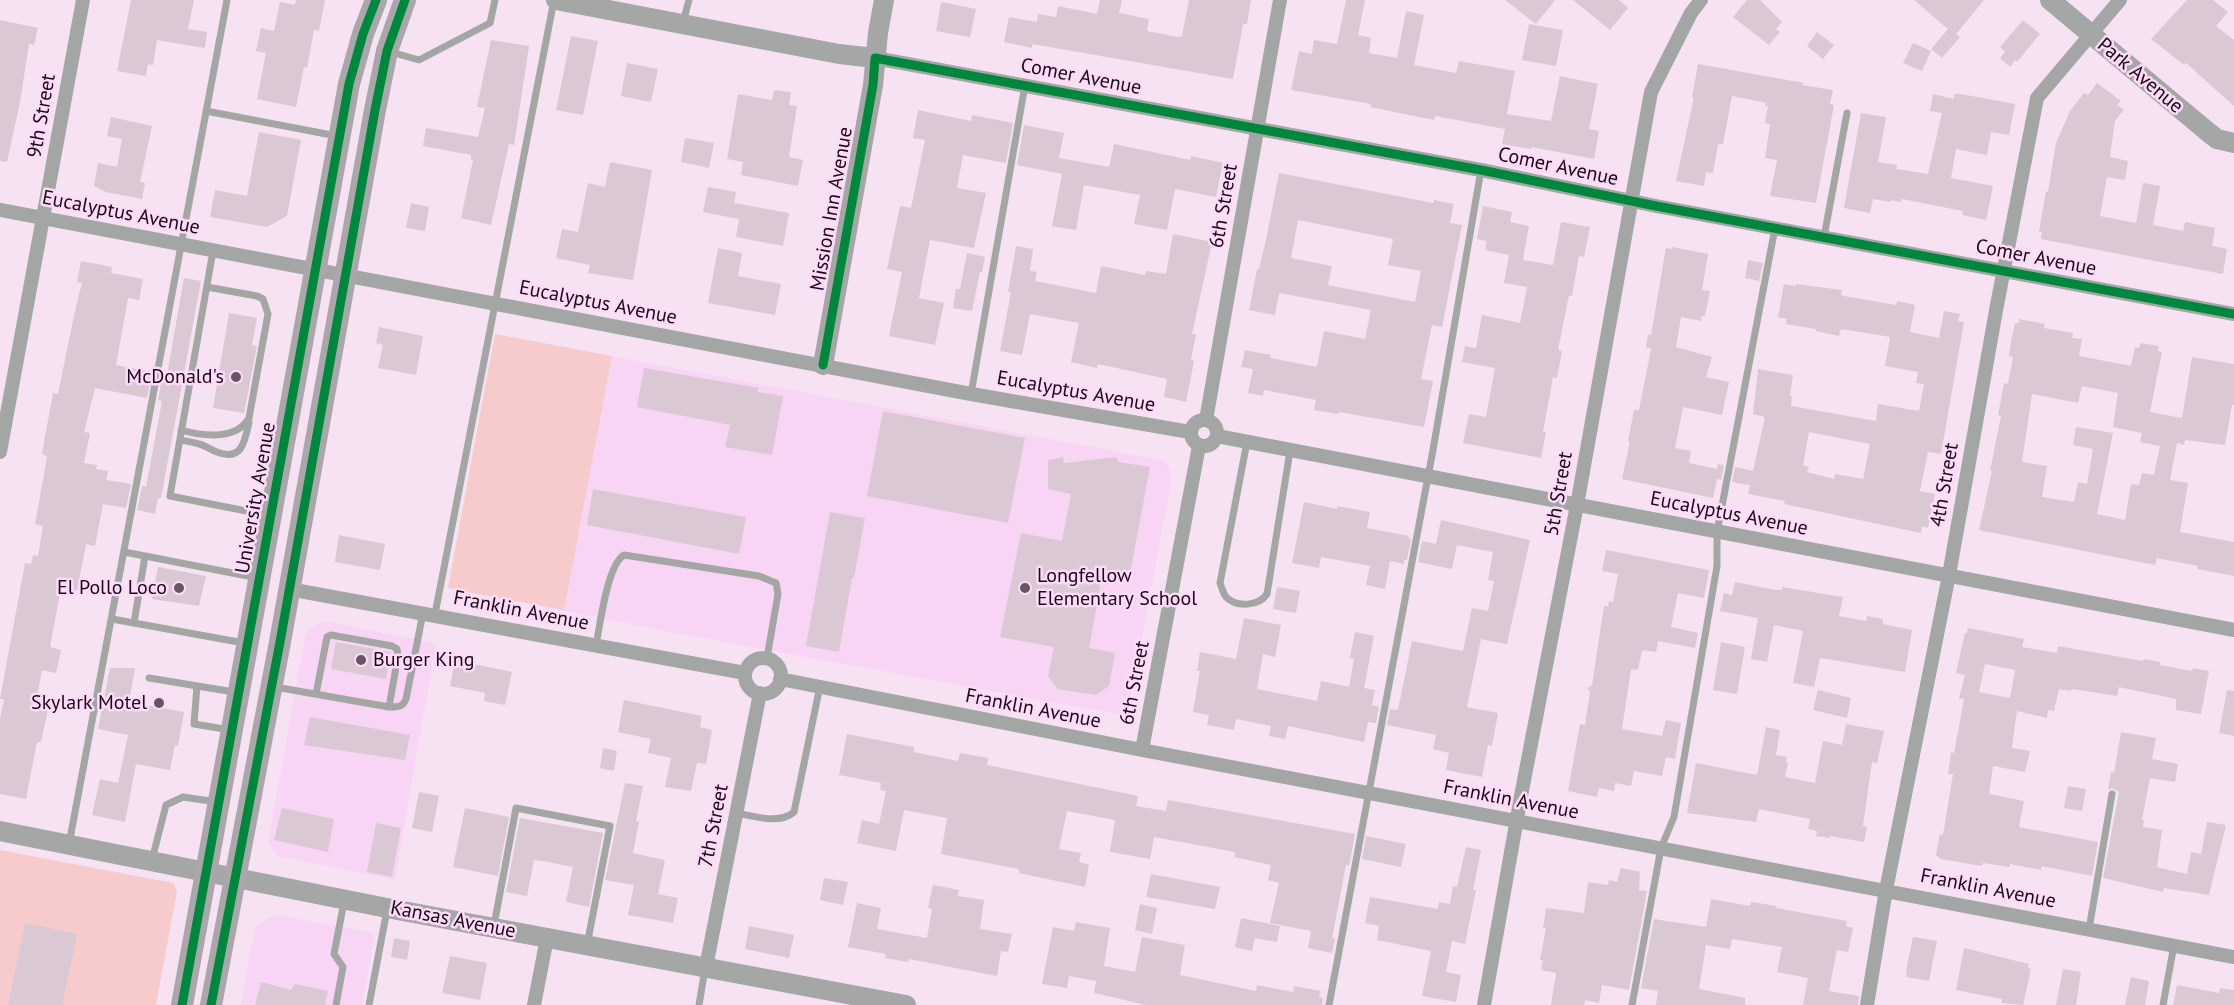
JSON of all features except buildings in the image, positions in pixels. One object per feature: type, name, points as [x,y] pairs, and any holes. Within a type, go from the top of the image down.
[{"type":"main road","name":"University Avenue","points":[[182,1005],[349,84],[363,34],[376,0]]},
{"type":"main road","points":[[211,1005],[387,51],[405,0]]},
{"type":"main road","points":[[271,516],[283,519],[286,532],[272,615],[272,630],[279,642]]},
{"type":"street","name":"9th Street","points":[[0,452],[83,0]]},
{"type":"street","name":"Comer Avenue","points":[[555,0],[614,6],[683,24],[839,54],[875,58],[1025,85],[2234,314]]},
{"type":"street","name":"Mission Inn Avenue","points":[[823,365],[873,85],[884,0]]},
{"type":"street","name":"6th Street","points":[[1206,420],[1280,0]]},
{"type":"street","name":"5th Street","points":[[1484,1005],[1651,92],[1691,13],[1701,0]]},
{"type":"street","name":"Park Avenue","points":[[2050,0],[2217,139],[2234,143]]},
{"type":"street","name":"4th Street","points":[[1867,1005],[1886,890],[1949,575],[2003,270],[2037,98],[2120,0]]},
{"type":"street","name":"Eucalyptus Avenue","points":[[0,210],[971,394],[1190,432]]},
{"type":"street","points":[[1206,420],[1214,424],[1217,436],[1208,446],[1199,446],[1192,441],[1190,432],[1194,423],[1206,420]]},
{"type":"street","name":"Eucalyptus Avenue","points":[[1217,436],[2234,630]]},
{"type":"street","name":"6th Street","points":[[1142,750],[1199,446]]},
{"type":"street","name":"Franklin Avenue","points":[[289,589],[745,674]]},
{"type":"street","points":[[766,658],[780,669],[780,679],[774,690],[760,693],[752,690],[748,685],[745,674],[750,663],[755,659],[766,658]]},
{"type":"street","name":"Franklin Avenue","points":[[780,679],[2234,957]]},
{"type":"street","name":"7th Street","points":[[706,967],[760,693]]},
{"type":"street","name":"Kansas Avenue","points":[[0,831],[387,908],[706,967],[859,1000],[906,1005]]},
{"type":"street","points":[[534,1005],[546,938]]},
{"type":"lane","points":[[69,844],[227,0]]},
{"type":"lane","points":[[387,51],[419,60],[490,23],[495,0]]},
{"type":"lane","points":[[271,686],[389,707],[400,707],[404,704],[429,614],[495,304],[555,0]]},
{"type":"lane","points":[[683,24],[689,0]]},
{"type":"lane","points":[[971,394],[1025,85]]},
{"type":"lane","points":[[206,111],[339,136]]},
{"type":"lane","points":[[1824,237],[1847,113]]},
{"type":"lane","points":[[1329,1005],[1428,475],[1481,170]]},
{"type":"lane","points":[[1632,1005],[1661,848],[1674,817],[1717,566],[1717,532],[1774,228]]},
{"type":"lane","points":[[213,251],[170,496],[271,516]]},
{"type":"lane","points":[[180,440],[200,444],[219,453],[237,452],[244,443],[268,314],[264,299],[207,287]]},
{"type":"lane","points":[[181,430],[202,436],[219,435],[238,429],[246,424],[249,418]]},
{"type":"lane","points":[[1247,442],[1220,583],[1227,598],[1236,603],[1263,601],[1267,594],[1290,451]]},
{"type":"lane","points":[[124,552],[260,578]]},
{"type":"lane","points":[[596,645],[612,572],[618,558],[624,555],[759,576],[776,583],[778,594],[766,658]]},
{"type":"lane","points":[[134,623],[146,556]]},
{"type":"lane","points":[[112,619],[249,644]]},
{"type":"lane","points":[[316,694],[327,637],[331,635],[392,646],[397,649],[398,656],[389,707]]},
{"type":"lane","points":[[149,678],[240,693]]},
{"type":"lane","points":[[197,686],[194,724],[233,730]]},
{"type":"lane","points":[[736,813],[784,818],[794,812],[820,686]]},
{"type":"lane","points":[[2089,928],[2112,794]]},
{"type":"lane","points":[[152,862],[166,805],[183,797],[219,803]]},
{"type":"lane","points":[[493,928],[516,808],[610,825],[587,946]]},
{"type":"lane","points":[[336,1005],[343,968],[334,954],[345,899]]},
{"type":"lane","points":[[369,1005],[387,908]]},
{"type":"lane","points":[[2163,1005],[2174,945]]},
{"type":"lane","points":[[699,1005],[706,967]]},
{"type":"shaded area","points":[[495,334],[1166,461],[1172,477],[1127,716],[686,635],[448,588]]},
{"type":"shaded area","points":[[495,334],[612,356],[564,610],[448,588]]},
{"type":"shaded area","points":[[328,622],[436,643],[395,880],[278,856],[268,842],[305,636],[319,623]]},
{"type":"shaded area","points":[[0,850],[173,883],[177,891],[156,1005],[0,1005]]},
{"type":"shaded area","points":[[278,915],[375,933],[362,1005],[241,1005],[255,927],[267,918]]},
{"type":"cycle path","points":[[182,1005],[349,84],[363,34],[376,0]]},
{"type":"cycle path","points":[[211,1005],[280,642],[375,110],[387,51],[405,0]]},
{"type":"cycle path","points":[[823,365],[873,85],[875,58],[1481,170],[1656,206],[2234,314]]},
{"type":"place","name":"McDonald's","points":[[236,377]]},
{"type":"place","name":"El Pollo Loco","points":[[179,588]]},
{"type":"place","name":"Longfellow Elementary School","points":[[1025,588]]},
{"type":"place","name":"Burger King","points":[[361,660]]},
{"type":"place","name":"Skylark Motel","points":[[159,703]]}]
